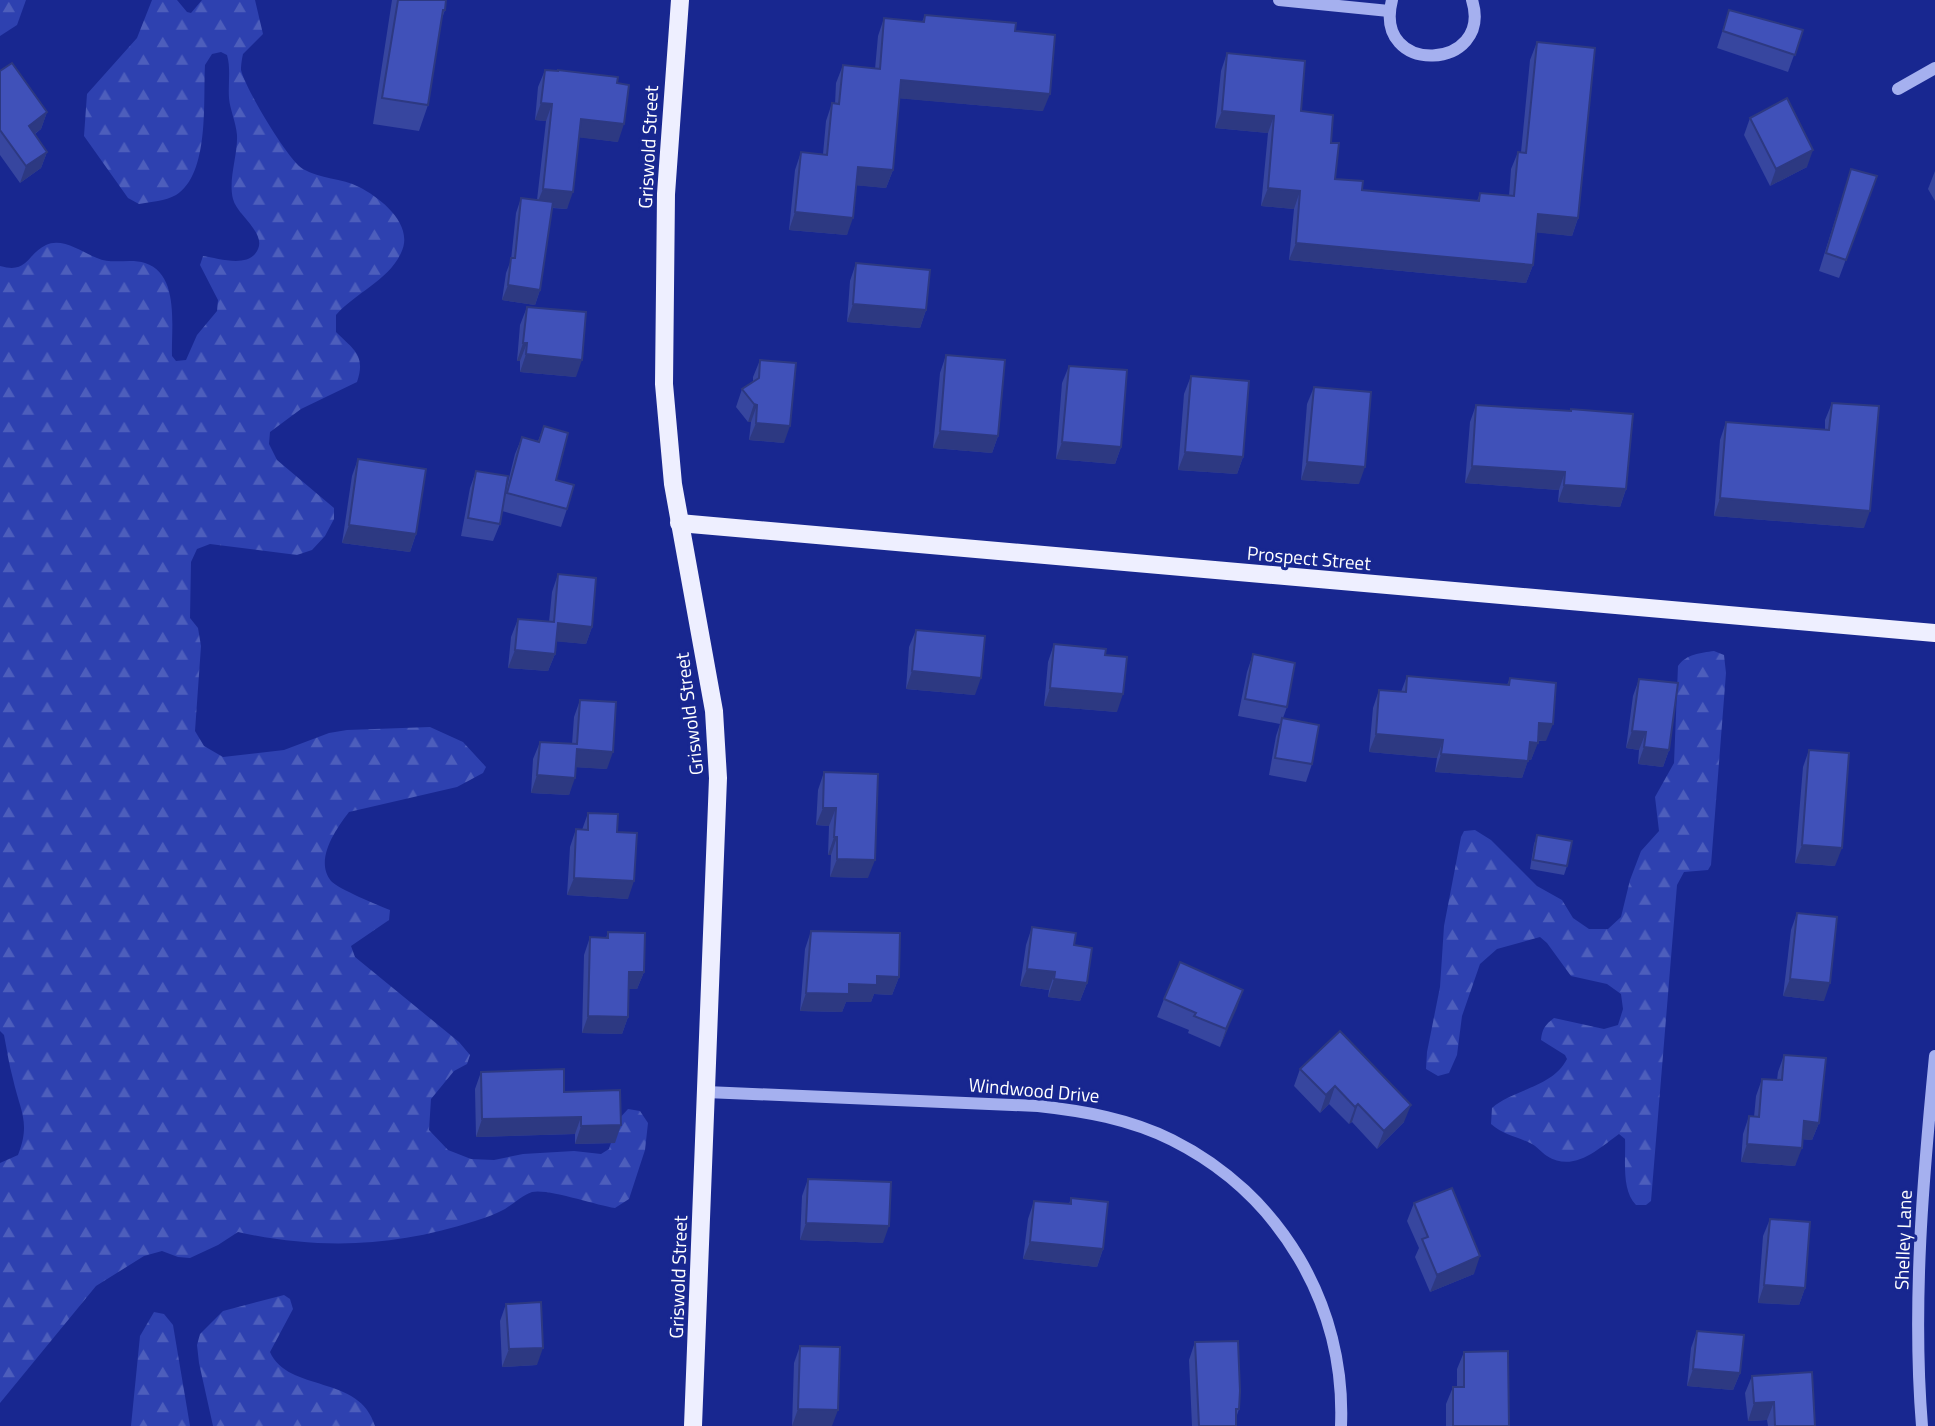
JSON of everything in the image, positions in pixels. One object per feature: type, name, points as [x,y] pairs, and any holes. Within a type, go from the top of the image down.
[{"type":"main road","name":"Griswold Street","points":[[680,0],[670,103],[666,194],[663,335],[667,435],[679,523],[708,678],[717,744],[718,778],[693,1426]]},
{"type":"main road","name":"Prospect Street","points":[[679,523],[1935,633]]},
{"type":"street","points":[[1279,0],[1391,5],[1391,26],[1397,39],[1420,56],[1435,57],[1450,53],[1462,45],[1470,33],[1474,19],[1472,0]]},
{"type":"street","points":[[1898,89],[1935,68]]},
{"type":"street","name":"Shelley Lane","points":[[1922,1426],[1921,1262],[1928,1124],[1935,1056]]},
{"type":"street","name":"Windwood Drive","points":[[706,1092],[1038,1106],[1105,1116],[1171,1139],[1235,1180],[1262,1206],[1286,1237],[1305,1269],[1321,1304],[1332,1338],[1338,1373],[1341,1426]]},
{"type":"green space","points":[[0,0],[26,0],[17,25],[0,36]]},
{"type":"green space","points":[[152,0],[177,0],[191,13],[202,0],[255,0],[263,34],[243,54],[241,70],[268,123],[303,169],[352,184],[386,205],[400,223],[404,243],[401,253],[388,271],[336,315],[336,332],[359,359],[357,382],[301,409],[270,432],[269,444],[277,460],[334,508],[334,519],[325,536],[312,550],[297,555],[210,544],[197,549],[191,562],[190,618],[198,628],[201,646],[195,731],[204,746],[223,757],[284,750],[329,733],[347,730],[430,727],[463,742],[486,767],[483,773],[457,787],[349,812],[329,845],[325,864],[326,873],[335,884],[390,910],[389,920],[351,946],[355,957],[459,1042],[470,1055],[467,1064],[454,1071],[431,1099],[429,1130],[448,1150],[471,1159],[494,1160],[523,1154],[574,1151],[601,1154],[609,1149],[618,1120],[628,1109],[640,1111],[648,1123],[645,1150],[629,1199],[615,1208],[539,1191],[522,1197],[490,1216],[445,1230],[386,1241],[298,1242],[238,1232],[190,1258],[162,1251],[144,1256],[96,1286],[0,1403],[0,1163],[18,1155],[24,1125],[4,1035],[0,1031],[0,266],[22,266],[39,249],[52,243],[72,246],[103,260],[145,263],[156,269],[164,278],[169,290],[172,356],[176,361],[186,360],[197,335],[217,311],[218,300],[200,265],[203,256],[230,261],[244,260],[255,254],[259,247],[256,233],[233,199],[237,135],[229,98],[227,55],[221,52],[212,54],[205,65],[200,154],[187,185],[176,195],[139,204],[128,198],[84,136],[87,94],[137,38]]},
{"type":"green space","points":[[1714,651],[1724,655],[1726,673],[1711,865],[1708,870],[1684,872],[1677,885],[1651,1201],[1646,1205],[1636,1205],[1626,1183],[1625,1139],[1619,1134],[1585,1157],[1567,1162],[1547,1156],[1532,1144],[1491,1124],[1492,1108],[1510,1096],[1552,1076],[1567,1059],[1541,1040],[1548,1023],[1554,1018],[1604,1029],[1618,1025],[1623,1009],[1621,994],[1607,984],[1571,976],[1540,937],[1497,949],[1480,964],[1462,1016],[1457,1055],[1449,1073],[1438,1076],[1426,1069],[1440,987],[1444,926],[1461,837],[1464,831],[1475,830],[1491,840],[1537,886],[1562,900],[1573,918],[1589,929],[1608,929],[1621,917],[1630,880],[1641,851],[1659,831],[1655,797],[1674,763],[1678,666],[1689,657]]},
{"type":"green space","points":[[284,1295],[290,1299],[293,1309],[270,1352],[279,1365],[292,1374],[355,1398],[367,1410],[375,1426],[213,1426],[199,1363],[197,1345],[200,1334],[223,1311]]},
{"type":"green space","points":[[154,1312],[164,1314],[173,1325],[190,1426],[131,1426],[140,1336]]},
{"type":"building","points":[[398,0],[446,0],[428,105],[382,98]]},
{"type":"building","points":[[1729,10],[1803,30],[1795,55],[1723,31]]},
{"type":"building","points":[[925,15],[1016,23],[1015,31],[1055,35],[1050,94],[901,80],[893,170],[858,167],[853,218],[795,212],[801,152],[827,155],[832,103],[839,104],[843,65],[880,69],[884,18],[924,22]]},
{"type":"building","points":[[1537,42],[1595,48],[1578,218],[1538,214],[1533,265],[1296,243],[1300,191],[1268,188],[1274,116],[1222,111],[1227,53],[1305,61],[1301,111],[1333,115],[1331,143],[1339,143],[1335,179],[1363,181],[1362,190],[1479,201],[1480,193],[1514,196],[1518,152],[1526,153]]},
{"type":"building","points":[[12,63],[47,112],[29,126],[47,152],[26,166],[0,130],[0,71]]},
{"type":"building","points":[[545,70],[618,77],[617,83],[629,85],[624,124],[581,119],[573,192],[543,189],[552,104],[541,103]]},
{"type":"building","points":[[1787,98],[1813,150],[1776,169],[1750,118]]},
{"type":"building","points":[[1851,169],[1877,176],[1846,260],[1826,253]]},
{"type":"building","points":[[521,198],[553,202],[540,290],[508,285],[511,258],[515,258]]},
{"type":"building","points":[[856,263],[930,270],[926,310],[853,304]]},
{"type":"building","points":[[527,307],[586,312],[582,360],[526,354],[527,343],[523,343]]},
{"type":"building","points":[[946,355],[1005,360],[998,436],[940,431]]},
{"type":"building","points":[[760,360],[796,363],[790,426],[756,423],[757,405],[742,389],[759,378]]},
{"type":"building","points":[[1069,366],[1127,370],[1121,447],[1062,442]]},
{"type":"building","points":[[1191,376],[1249,381],[1243,457],[1185,452]]},
{"type":"building","points":[[1314,387],[1371,392],[1365,467],[1307,462]]},
{"type":"building","points":[[1832,403],[1879,406],[1870,511],[1720,498],[1726,422],[1829,430]]},
{"type":"building","points":[[1476,405],[1633,414],[1626,489],[1564,485],[1565,472],[1472,466]]},
{"type":"building","points":[[544,426],[568,433],[556,480],[574,485],[567,509],[507,493],[522,437],[539,442]]},
{"type":"building","points":[[358,459],[426,469],[416,534],[349,525]]},
{"type":"building","points":[[476,471],[508,476],[500,524],[468,518]]},
{"type":"building","points":[[558,574],[596,578],[592,627],[558,623],[555,654],[515,650],[518,619],[554,622]]},
{"type":"building","points":[[916,630],[985,636],[981,678],[912,671]]},
{"type":"building","points":[[1054,644],[1106,649],[1105,655],[1127,657],[1123,694],[1050,688]]},
{"type":"building","points":[[1253,654],[1295,663],[1287,707],[1245,699]]},
{"type":"building","points":[[1407,676],[1509,685],[1510,678],[1556,683],[1553,724],[1539,723],[1538,743],[1530,742],[1528,761],[1441,754],[1443,740],[1376,734],[1379,690],[1406,692]]},
{"type":"building","points":[[1639,679],[1678,683],[1669,750],[1644,747],[1646,732],[1632,731]]},
{"type":"building","points":[[580,700],[616,702],[613,752],[577,749],[575,778],[537,775],[540,742],[577,744]]},
{"type":"building","points":[[1282,718],[1319,725],[1312,764],[1275,758]]},
{"type":"building","points":[[1809,750],[1849,753],[1842,848],[1802,845]]},
{"type":"building","points":[[824,772],[878,774],[875,860],[837,859],[837,837],[834,837],[836,808],[823,808]]},
{"type":"building","points":[[588,813],[618,814],[617,832],[637,833],[634,881],[574,878],[576,829],[588,830]]},
{"type":"building","points":[[1537,835],[1572,841],[1567,866],[1533,860]]},
{"type":"building","points":[[1797,913],[1837,917],[1830,983],[1790,979]]},
{"type":"building","points":[[1032,927],[1076,933],[1074,945],[1092,948],[1087,983],[1054,979],[1055,972],[1027,969]]},
{"type":"building","points":[[811,931],[900,933],[899,977],[877,976],[877,985],[849,984],[849,994],[806,993]]},
{"type":"building","points":[[608,932],[645,933],[644,972],[629,972],[628,1017],[588,1016],[590,937],[608,938]]},
{"type":"building","points":[[1180,962],[1243,990],[1226,1029],[1194,1016],[1196,1013],[1164,999]]},
{"type":"building","points":[[1340,1031],[1411,1105],[1384,1131],[1358,1104],[1355,1107],[1335,1086],[1326,1095],[1300,1069]]},
{"type":"building","points":[[1784,1055],[1826,1058],[1819,1123],[1804,1121],[1802,1148],[1747,1144],[1749,1116],[1759,1117],[1762,1079],[1782,1080]]},
{"type":"building","points":[[564,1069],[564,1092],[620,1090],[621,1125],[581,1126],[581,1117],[482,1119],[481,1072]]},
{"type":"building","points":[[808,1179],[891,1182],[889,1226],[806,1223]]},
{"type":"building","points":[[1452,1188],[1480,1256],[1437,1275],[1422,1239],[1428,1237],[1414,1203]]},
{"type":"building","points":[[1071,1198],[1108,1202],[1103,1249],[1030,1242],[1034,1201],[1071,1204]]},
{"type":"building","points":[[1770,1219],[1810,1222],[1805,1288],[1764,1285]]},
{"type":"building","points":[[541,1302],[543,1348],[509,1349],[506,1304]]},
{"type":"building","points":[[1697,1331],[1744,1335],[1740,1373],[1693,1369]]},
{"type":"building","points":[[1238,1341],[1240,1391],[1236,1426],[1199,1426],[1195,1342]]},
{"type":"building","points":[[800,1346],[840,1347],[838,1410],[798,1409]]},
{"type":"building","points":[[1508,1351],[1509,1426],[1453,1426],[1453,1387],[1464,1387],[1464,1352]]},
{"type":"building","points":[[1812,1372],[1815,1426],[1775,1426],[1774,1402],[1754,1403],[1752,1376]]}]
